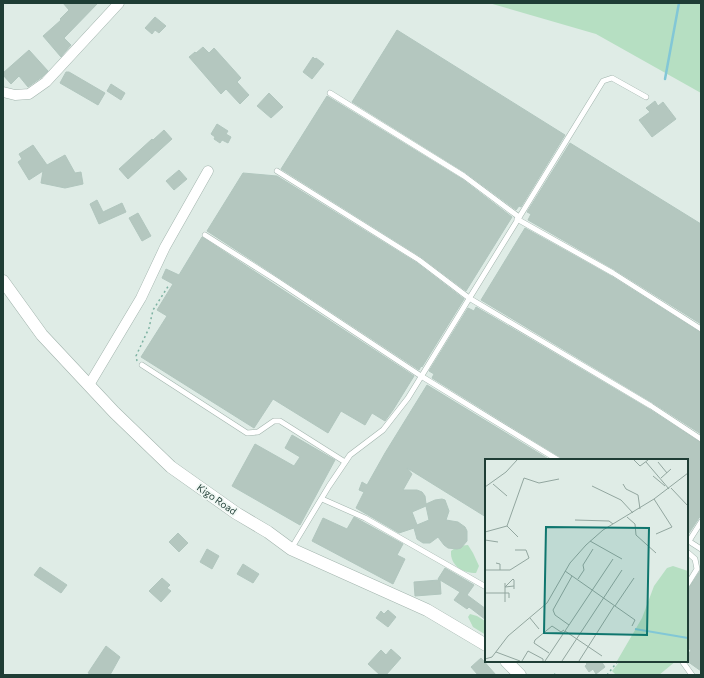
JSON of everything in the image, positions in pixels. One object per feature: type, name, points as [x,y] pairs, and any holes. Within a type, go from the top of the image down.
[{"type":"street","points":[[3,92],[15,95],[29,94],[46,82],[119,3]]},
{"type":"street","points":[[89,385],[140,298],[165,247],[208,171]]},
{"type":"street","name":"Kigo Road","points":[[3,281],[42,335],[114,412],[171,467],[236,513],[268,532],[291,549],[427,610],[485,644]]},
{"type":"street","points":[[507,662],[520,675]]},
{"type":"lane","points":[[291,549],[350,455],[383,430],[408,398],[603,81],[612,78],[646,97]]},
{"type":"lane","points":[[330,93],[464,176],[518,218],[614,273],[701,329]]},
{"type":"lane","points":[[277,171],[419,260],[469,298],[651,406],[701,439]]},
{"type":"lane","points":[[205,235],[283,284],[421,376],[556,459]]},
{"type":"lane","points":[[142,365],[247,433],[258,432],[274,421],[280,421],[345,462]]},
{"type":"lane","points":[[322,498],[366,518],[485,586]]},
{"type":"lane","points":[[701,522],[688,541],[701,549]]},
{"type":"lane","points":[[688,553],[695,558],[697,569],[688,583]]},
{"type":"lane","points":[[683,662],[692,675]]},
{"type":"path","points":[[142,365],[136,361],[136,356],[149,328],[154,310],[169,285]]},
{"type":"path","points":[[607,675],[617,662]]},
{"type":"green space","points":[[489,3],[701,3],[701,93],[596,34]]},
{"type":"green space","points":[[468,545],[479,566],[476,573],[466,572],[458,568],[451,556],[451,551],[458,546]]},
{"type":"green space","points":[[470,614],[485,621],[485,634],[473,627],[468,617]]},
{"type":"green space","points":[[619,662],[675,662],[659,675],[616,675],[612,671]]},
{"type":"building","points":[[63,3],[98,3],[64,38],[71,45],[61,57],[43,36],[61,20],[60,19],[69,10]]},
{"type":"building","points":[[155,17],[166,26],[159,33],[155,30],[152,34],[145,28]]},
{"type":"building","points":[[397,30],[565,135],[521,207],[519,206],[516,210],[466,173],[352,102]]},
{"type":"building","points":[[203,47],[209,53],[214,48],[241,78],[237,82],[249,95],[240,104],[226,89],[221,94],[189,57]]},
{"type":"building","points":[[29,50],[48,71],[28,87],[19,76],[11,84],[3,73]]},
{"type":"building","points":[[313,57],[324,64],[312,79],[303,72]]},
{"type":"building","points":[[66,72],[69,72],[105,93],[98,105],[60,83]]},
{"type":"building","points":[[111,84],[125,93],[121,100],[107,91]]},
{"type":"building","points":[[269,93],[283,107],[271,118],[257,106]]},
{"type":"building","points":[[327,96],[462,179],[512,217],[466,291],[421,257],[281,169]]},
{"type":"building","points":[[655,101],[658,106],[663,102],[676,119],[652,137],[639,120],[650,112],[646,108]]},
{"type":"building","points":[[217,124],[228,131],[226,134],[231,137],[228,143],[222,140],[220,143],[214,139],[215,137],[211,134]]},
{"type":"building","points":[[164,130],[172,139],[128,179],[119,169]]},
{"type":"building","points":[[570,143],[701,224],[701,324],[615,270],[528,220],[531,214],[527,212]]},
{"type":"building","points":[[33,145],[47,165],[65,155],[75,173],[81,172],[83,184],[65,188],[41,183],[43,171],[29,180],[18,162],[22,159],[19,154]]},
{"type":"building","points":[[179,170],[187,179],[174,190],[166,181]]},
{"type":"building","points":[[243,173],[277,176],[417,263],[464,299],[419,370],[207,231]]},
{"type":"building","points":[[97,200],[103,212],[122,203],[126,212],[99,224],[90,204]]},
{"type":"building","points":[[138,213],[151,236],[142,241],[129,218]]},
{"type":"building","points":[[525,228],[611,276],[701,333],[701,434],[653,403],[481,300]]},
{"type":"building","points":[[202,237],[414,376],[385,421],[372,413],[365,425],[341,411],[328,433],[273,399],[254,428],[141,357],[167,316],[157,310],[173,284],[162,278],[166,269],[179,275]]},
{"type":"building","points":[[476,307],[649,409],[701,443],[701,515],[688,534],[688,459],[561,459],[432,378],[434,374],[429,371],[468,308],[474,311]]},
{"type":"building","points":[[427,385],[548,459],[485,459],[485,516],[407,468],[412,474],[403,490],[417,490],[422,492],[425,496],[426,504],[435,500],[445,500],[449,511],[446,520],[458,522],[465,527],[467,531],[467,541],[461,548],[457,549],[448,548],[438,537],[430,543],[423,543],[417,539],[414,528],[399,533],[356,508],[364,492],[359,490],[362,482],[367,485]],"holes":[[[426,506],[429,520],[417,525],[412,512]]]},
{"type":"building","points":[[292,435],[335,460],[300,525],[232,486],[255,444],[294,466],[300,457],[285,448]]},
{"type":"building","points":[[354,517],[403,544],[397,555],[405,559],[393,584],[312,541],[323,518],[347,529]]},
{"type":"building","points":[[178,533],[188,543],[179,552],[169,542]]},
{"type":"building","points":[[207,549],[219,556],[212,569],[200,562]]},
{"type":"building","points":[[243,564],[259,574],[253,583],[237,574]]},
{"type":"building","points":[[40,567],[67,585],[61,593],[34,575]]},
{"type":"building","points":[[701,567],[701,671],[688,662],[688,655],[691,650],[688,648],[688,589]]},
{"type":"building","points":[[445,568],[474,585],[467,595],[485,608],[485,619],[469,607],[467,609],[454,600],[460,592],[440,580],[441,594],[415,596],[414,582],[439,580],[438,579]]},
{"type":"building","points":[[162,578],[170,585],[167,588],[171,591],[161,602],[149,591]]},
{"type":"building","points":[[388,610],[396,617],[388,627],[376,618],[381,611],[384,614]]},
{"type":"building","points":[[106,646],[120,657],[110,675],[94,675],[88,673]]},
{"type":"building","points":[[391,649],[401,658],[386,675],[380,675],[368,664],[381,650],[386,655]]},
{"type":"building","points":[[481,658],[496,675],[478,675],[471,667]]},
{"type":"building","points":[[585,662],[602,662],[605,667],[596,674],[593,669],[589,672],[585,666],[587,664]]},
{"type":"waterway","points":[[665,79],[679,3]]}]
